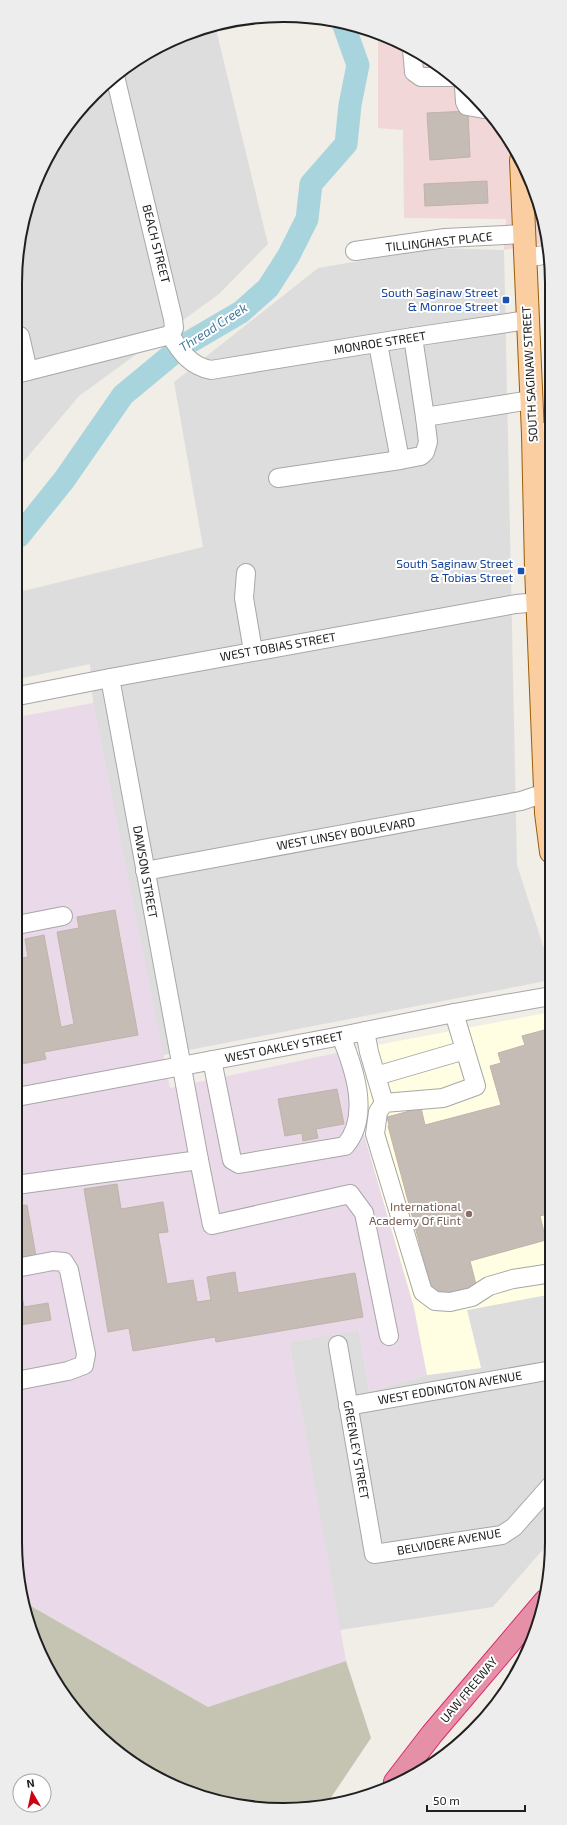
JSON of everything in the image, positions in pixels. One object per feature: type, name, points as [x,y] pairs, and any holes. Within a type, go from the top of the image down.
[{"type":"highway","name":"UAW FREEWAY","points":[[402,1775],[441,1723],[535,1613]]},
{"type":"main road","name":"SOUTH SAGINAW STREET","points":[[522,176],[531,400],[542,432],[545,644]]},
{"type":"street","points":[[413,56],[414,72],[421,77],[444,77]]},
{"type":"street","name":"BEACH STREET","points":[[117,82],[174,319],[174,328],[170,335]]},
{"type":"street","points":[[465,96],[467,106],[477,108]]},
{"type":"street","name":"TILLINGHAST PLACE","points":[[355,251],[445,238],[524,234]]},
{"type":"street","points":[[525,258],[543,255]]},
{"type":"street","name":"MONROE STREET","points":[[170,335],[185,358],[200,368],[211,370],[527,320]]},
{"type":"street","points":[[22,354],[24,372],[170,335]]},
{"type":"street","points":[[278,478],[400,460],[421,456],[425,452],[428,442],[413,337]]},
{"type":"street","points":[[378,344],[400,460]]},
{"type":"street","points":[[425,417],[531,400]]},
{"type":"street","points":[[246,573],[244,598],[253,651]]},
{"type":"street","name":"WEST TOBIAS STREET","points":[[22,695],[253,651],[516,604],[544,602]]},
{"type":"street","name":"DAWSON STREET","points":[[110,678],[180,1066],[212,1225],[350,1194],[364,1213],[388,1336]]},
{"type":"street","name":"WEST LINSEY BOULEVARD","points":[[145,871],[521,801],[545,792]]},
{"type":"street","points":[[22,924],[63,916]]},
{"type":"street","name":"WEST OAKLEY STREET","points":[[22,1096],[341,1036],[454,1013],[545,997]]},
{"type":"street","points":[[384,1103],[443,1098],[476,1086],[454,1013]]},
{"type":"street","points":[[365,1031],[369,1052],[384,1103]]},
{"type":"street","points":[[212,1060],[232,1160],[239,1164],[345,1146],[353,1137],[356,1122],[358,1088],[352,1065],[341,1036]]},
{"type":"street","points":[[376,1076],[464,1048]]},
{"type":"street","points":[[384,1103],[378,1112],[375,1134],[423,1292],[435,1301],[450,1302],[472,1297],[489,1286],[513,1279],[545,1274]]},
{"type":"street","points":[[22,1184],[198,1160]]},
{"type":"street","points":[[22,1267],[53,1261],[64,1262],[69,1270],[86,1354],[84,1365],[73,1369],[22,1380]]},
{"type":"street","name":"GREENLEY STREET","points":[[338,1346],[374,1554]]},
{"type":"street","name":"WEST EDDINGTON AVENUE","points":[[348,1406],[545,1371]]},
{"type":"street","name":"BELVIDERE AVENUE","points":[[374,1554],[502,1535],[514,1527],[545,1492]]},
{"type":"shaded area","points":[[216,31],[268,244],[219,294],[79,396],[22,463],[22,284],[24,249],[31,216],[42,183],[57,153],[76,124],[111,87],[138,66],[168,49],[199,36]]},
{"type":"shaded area","points":[[378,40],[414,57],[443,76],[480,111],[491,124],[510,153],[525,183],[536,216],[542,244],[504,250],[506,219],[404,218],[403,130],[378,128]]},
{"type":"shaded area","points":[[436,248],[504,250],[517,865],[545,951],[545,981],[163,1055],[93,703],[90,664],[22,678],[22,591],[203,547],[174,382],[318,268]]},
{"type":"shaded area","points":[[93,703],[170,1088],[356,1049],[366,1098],[364,1134],[414,1308],[427,1375],[369,1391],[359,1330],[289,1342],[346,1661],[208,1707],[30,1606],[27,1593],[24,1576],[22,1542],[22,716]]},
{"type":"shaded area","name":"International Academy Of Flint","points":[[545,1013],[545,1295],[467,1310],[481,1368],[427,1375],[414,1307],[364,1134],[366,1098],[356,1049]]},
{"type":"shaded area","points":[[545,1295],[545,1547],[493,1607],[340,1630],[289,1342],[359,1330],[369,1391],[427,1375],[481,1368],[467,1310]]},
{"type":"shaded area","points":[[30,1606],[208,1707],[346,1661],[371,1738],[330,1799],[284,1803],[249,1801],[216,1794],[183,1783],[153,1768],[124,1749],[87,1714],[66,1687],[49,1657],[36,1626]]},
{"type":"building","points":[[468,111],[470,157],[430,160],[427,113]]},
{"type":"building","points":[[487,181],[488,203],[425,206],[424,184]]},
{"type":"building","points":[[115,910],[138,1035],[44,1052],[46,1059],[22,1064],[22,958],[28,957],[25,939],[44,935],[61,1027],[74,1024],[57,932],[79,928],[77,917]]},
{"type":"building","points":[[545,1030],[545,1215],[540,1216],[545,1240],[470,1261],[477,1288],[447,1296],[445,1291],[433,1294],[388,1126],[387,1117],[421,1108],[425,1125],[501,1105],[490,1066],[501,1063],[498,1053],[525,1045],[522,1036]]},
{"type":"building","points":[[337,1089],[344,1124],[316,1129],[318,1138],[303,1141],[302,1133],[285,1136],[278,1099]]},
{"type":"building","points":[[117,1184],[121,1209],[163,1202],[168,1232],[158,1233],[167,1284],[193,1280],[197,1302],[211,1300],[207,1277],[235,1272],[238,1293],[355,1273],[363,1317],[216,1342],[215,1337],[133,1351],[129,1328],[108,1332],[84,1189]]},
{"type":"building","points":[[22,1205],[27,1205],[36,1256],[22,1259]]},
{"type":"building","points":[[22,1296],[24,1307],[48,1303],[51,1320],[22,1325]]},
{"type":"waterway","name":"Thread Creek","points":[[22,532],[64,480],[123,395],[181,347],[241,312],[268,288],[289,255],[307,219],[311,184],[346,144],[350,105],[358,65],[345,30]]},
{"type":"place","name":"South Saginaw Street & Monroe Street","points":[[506,300]]},
{"type":"place","name":"South Saginaw Street & Tobias Street","points":[[521,571]]},
{"type":"place","name":"International Academy Of Flint","points":[[469,1214]]}]
